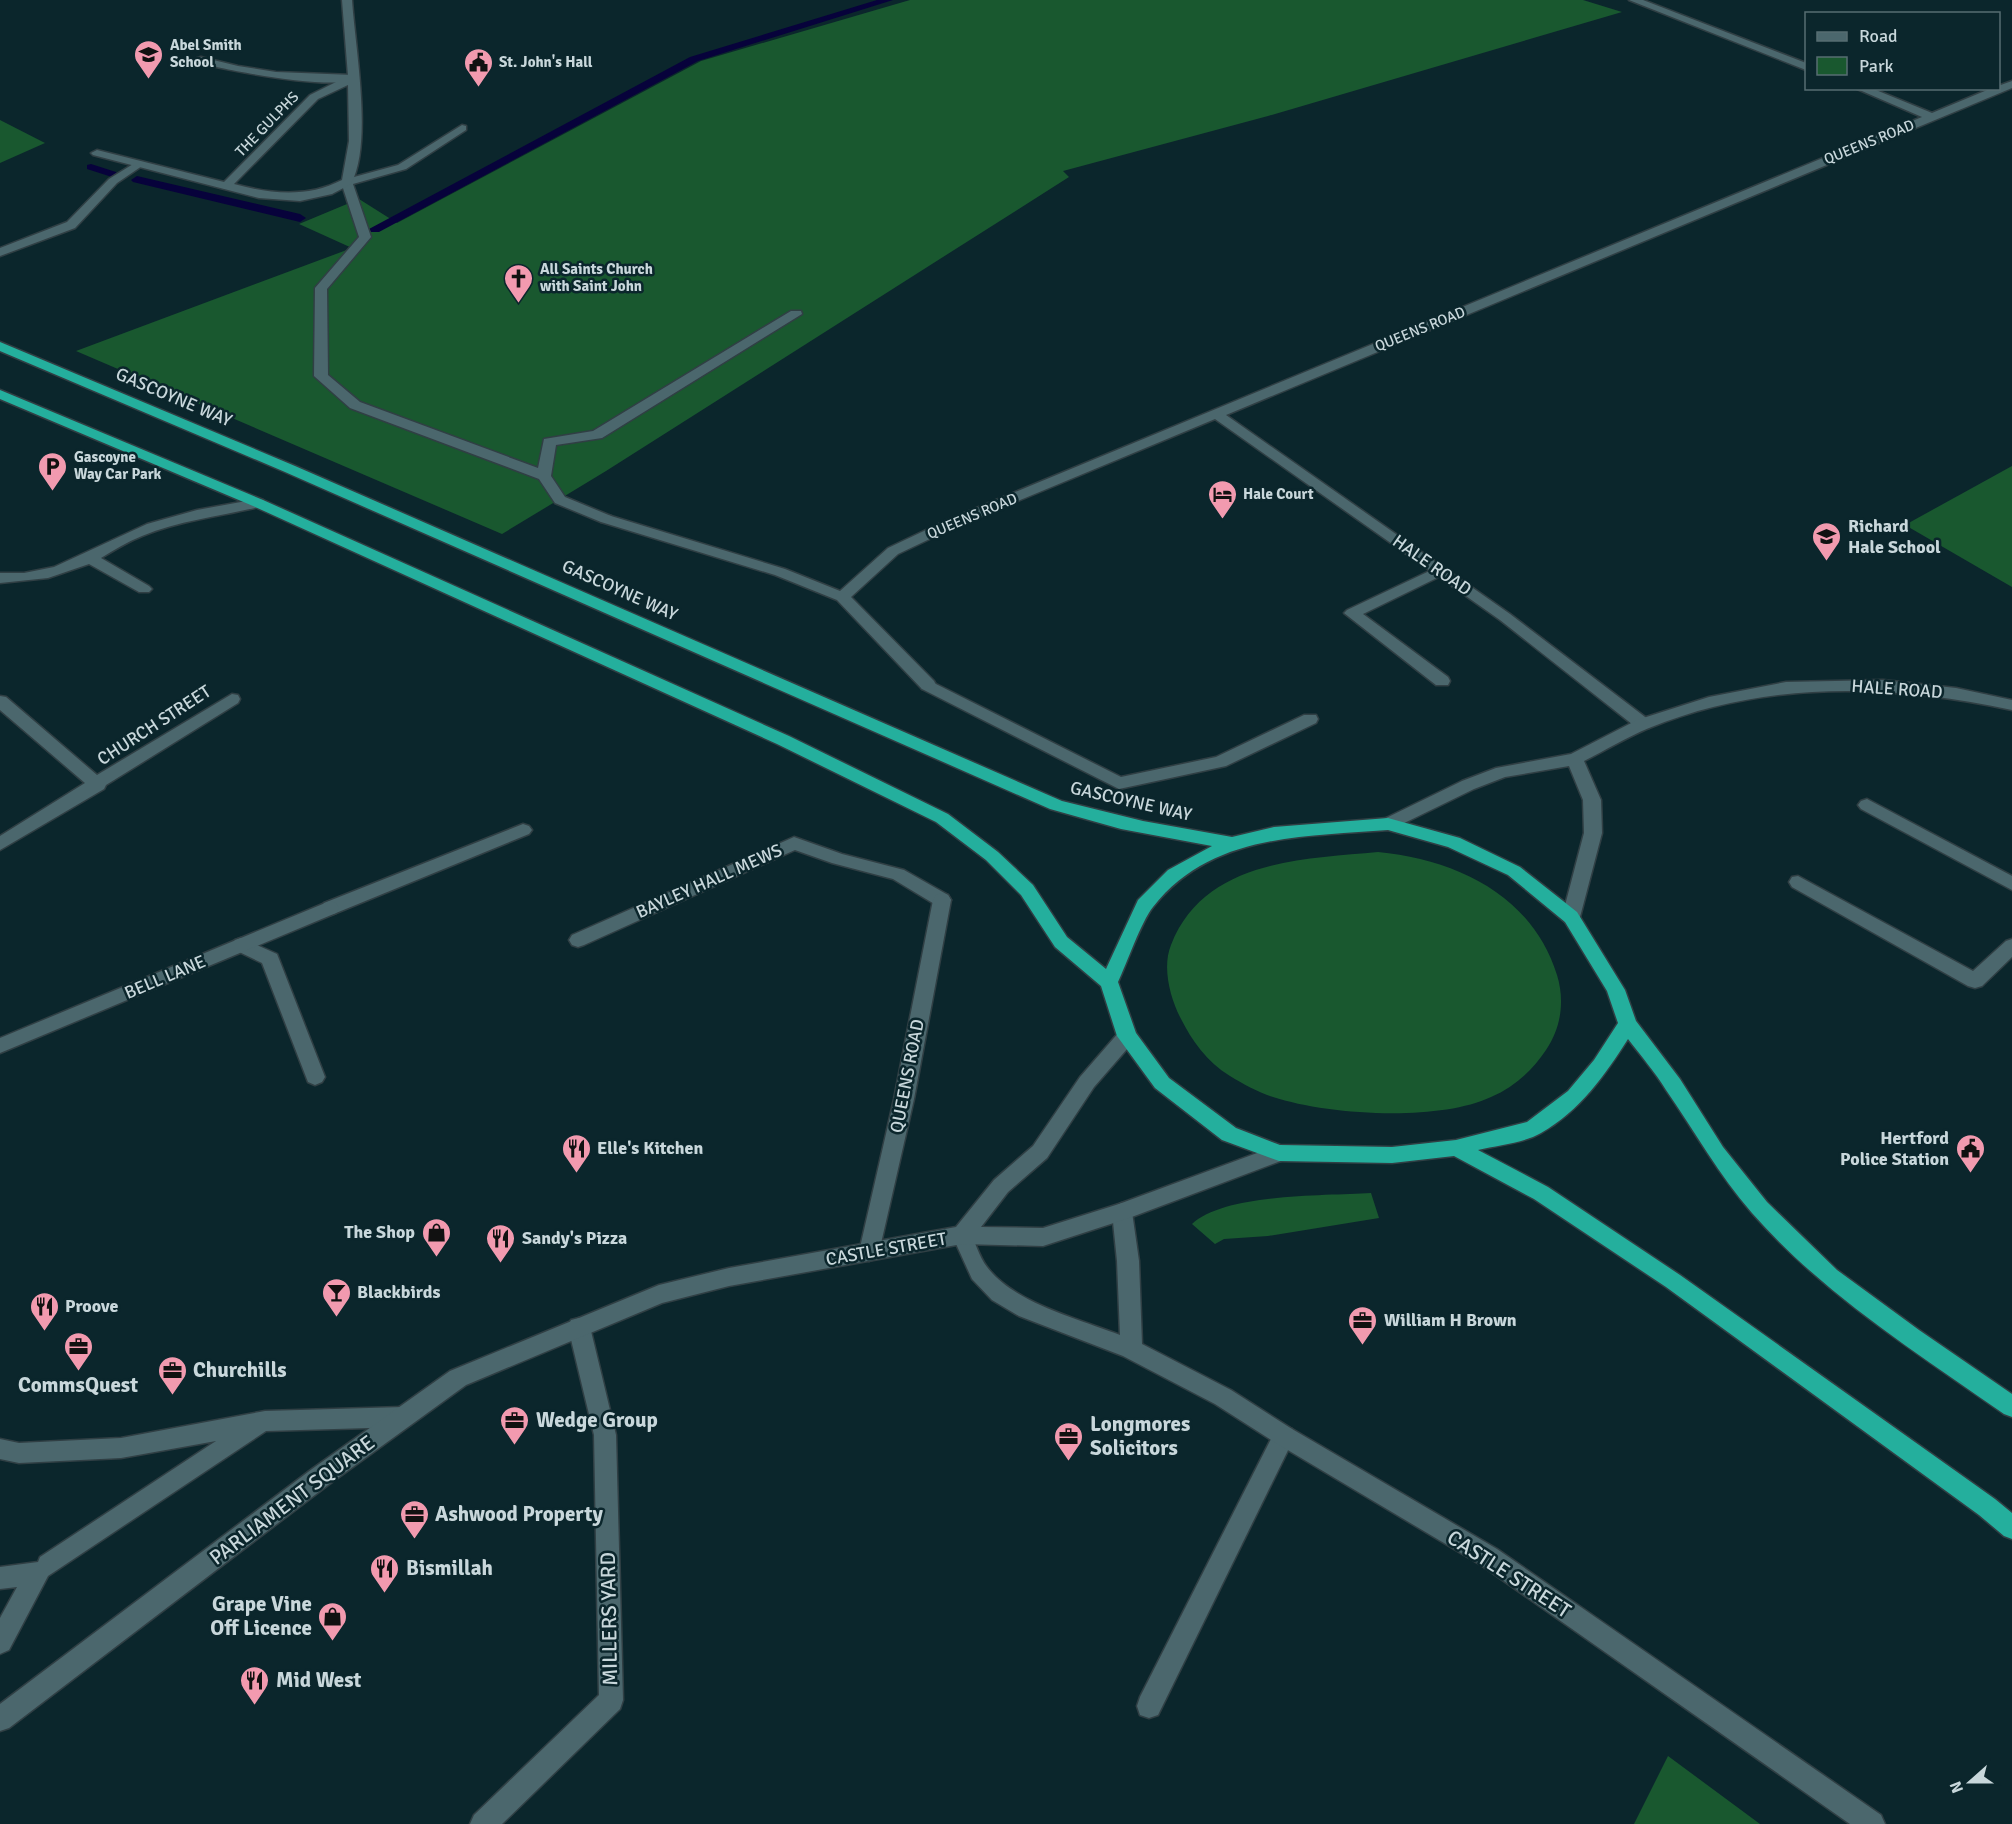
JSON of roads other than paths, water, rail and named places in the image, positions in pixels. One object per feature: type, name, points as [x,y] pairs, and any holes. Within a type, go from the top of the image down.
[{"type":"highway","name":"GASCOYNE WAY","points":[[0,346],[301,473],[1056,805],[1100,819],[1164,833],[1232,843]]},
{"type":"highway","points":[[0,394],[258,504],[783,740],[942,818],[992,856],[1027,891],[1061,942],[1109,982],[1126,1036],[1162,1083],[1229,1134],[1279,1153],[1392,1155],[1456,1148],[1533,1128],[1575,1097],[1601,1065],[1628,1024]]},
{"type":"highway","points":[[1109,982],[1144,905],[1174,874],[1232,843],[1274,832],[1389,824],[1454,842],[1514,871],[1571,917],[1616,990],[1628,1024],[1673,1084],[1716,1154],[1760,1208],[1830,1276],[1911,1337],[2012,1407]]},
{"type":"highway","points":[[1456,1148],[1541,1193],[1673,1281],[1987,1507],[2012,1528]]},
{"type":"street","points":[[347,0],[353,78],[353,164],[347,182],[365,237],[321,288],[321,376],[355,405],[509,460],[544,476],[560,500],[606,519],[780,572],[843,597],[928,685],[1119,783],[1220,762],[1310,719]]},
{"type":"street","points":[[1634,0],[1805,67]]},
{"type":"street","points":[[201,60],[231,70],[311,78],[353,78]]},
{"type":"street","name":"THE GULPHS","points":[[226,186],[314,97],[353,78]]},
{"type":"street","points":[[1865,90],[1931,117]]},
{"type":"street","name":"QUEENS ROAD","points":[[843,597],[893,551],[950,524],[1997,90]]},
{"type":"street","points":[[97,153],[259,194],[300,197],[328,192],[347,182],[402,166],[462,128]]},
{"type":"street","points":[[0,252],[71,225],[113,181],[138,164]]},
{"type":"street","points":[[544,476],[549,442],[597,435],[796,314]]},
{"type":"street","name":"HALE ROAD","points":[[1215,413],[1505,617],[1643,724]]},
{"type":"street","points":[[0,578],[25,579],[52,572],[90,558],[134,533],[160,524],[203,512],[258,504]]},
{"type":"street","points":[[90,558],[144,589]]},
{"type":"street","points":[[1440,571],[1352,613],[1442,681]]},
{"type":"street","name":"HALE ROAD","points":[[1389,824],[1468,785],[1502,772],[1575,759],[1643,724],[1715,700],[1786,687],[1883,685],[1956,693],[2012,705]]},
{"type":"street","name":"CHURCH STREET","points":[[0,844],[98,785],[232,699]]},
{"type":"street","name":"CHURCH STREET","points":[[0,701],[98,785]]},
{"type":"street","points":[[1571,917],[1593,833],[1592,800],[1575,759]]},
{"type":"street","points":[[1867,805],[2012,884]]},
{"type":"street","name":"BELL LANE","points":[[0,1046],[523,830]]},
{"type":"street","name":"BAYLEY HALL MEWS","points":[[578,940],[794,843],[838,859],[898,874],[942,900]]},
{"type":"street","points":[[1798,882],[1975,981],[2012,946]]},
{"type":"street","name":"QUEENS ROAD","points":[[868,1252],[904,1100],[942,900]]},
{"type":"street","points":[[241,945],[270,959],[315,1077]]},
{"type":"street","points":[[962,1236],[1001,1186],[1040,1152],[1087,1082],[1126,1036]]},
{"type":"street","points":[[962,1236],[1043,1237],[1122,1212],[1279,1153]]},
{"type":"street","points":[[1122,1212],[1128,1261],[1131,1349]]},
{"type":"street","name":"CASTLE STREET","points":[[604,1316],[659,1294],[729,1278],[962,1236],[979,1273],[1000,1293],[1027,1309],[1131,1349],[1223,1397],[1284,1436],[1489,1557],[1872,1824]]},
{"type":"street","name":"PARLIAMENT SQUARE","points":[[0,1719],[458,1378],[604,1316]]},
{"type":"street","name":"MILLERS YARD","points":[[483,1824],[610,1700],[605,1435],[579,1327]]},
{"type":"street","points":[[0,1449],[19,1453],[121,1449],[265,1420],[403,1417]]},
{"type":"street","points":[[48,1565],[265,1420]]},
{"type":"street","points":[[1149,1706],[1284,1436]]},
{"type":"street","points":[[0,1578],[38,1573],[0,1642]]},
{"type":"waterway","points":[[375,229],[694,59],[888,0]]},
{"type":"waterway","points":[[91,167],[112,174]]},
{"type":"waterway","points":[[137,180],[300,218]]},
{"type":"place","name":"Abel Smith School","points":[[149,80]]},
{"type":"place","name":"St. John's Hall","points":[[478,88]]},
{"type":"place","name":"All Saints Church with Saint John","points":[[519,304]]},
{"type":"place","name":"Gascoyne Way Car Park","points":[[53,492]]},
{"type":"place","name":"Hale Court","points":[[1222,520]]},
{"type":"place","name":"Richard Hale School","points":[[1827,562]]},
{"type":"place","name":"Elle's Kitchen","points":[[576,1174]]},
{"type":"place","name":"Hertford Police Station","points":[[1970,1174]]},
{"type":"place","name":"The Shop","points":[[436,1258]]},
{"type":"place","name":"Sandy's Pizza","points":[[501,1264]]},
{"type":"place","name":"Blackbirds","points":[[336,1318]]},
{"type":"place","name":"Proove","points":[[44,1332]]},
{"type":"place","name":"William H Brown","points":[[1363,1346]]},
{"type":"place","name":"CommsQuest","points":[[78,1372]]},
{"type":"place","name":"Churchills","points":[[172,1396]]},
{"type":"place","name":"Wedge Group","points":[[515,1446]]},
{"type":"place","name":"Longmores Solicitors","points":[[1069,1462]]},
{"type":"place","name":"Ashwood Property","points":[[414,1540]]},
{"type":"place","name":"Bismillah","points":[[385,1594]]},
{"type":"place","name":"Grape Vine Off Licence","points":[[333,1642]]},
{"type":"place","name":"Mid West","points":[[255,1706]]}]
